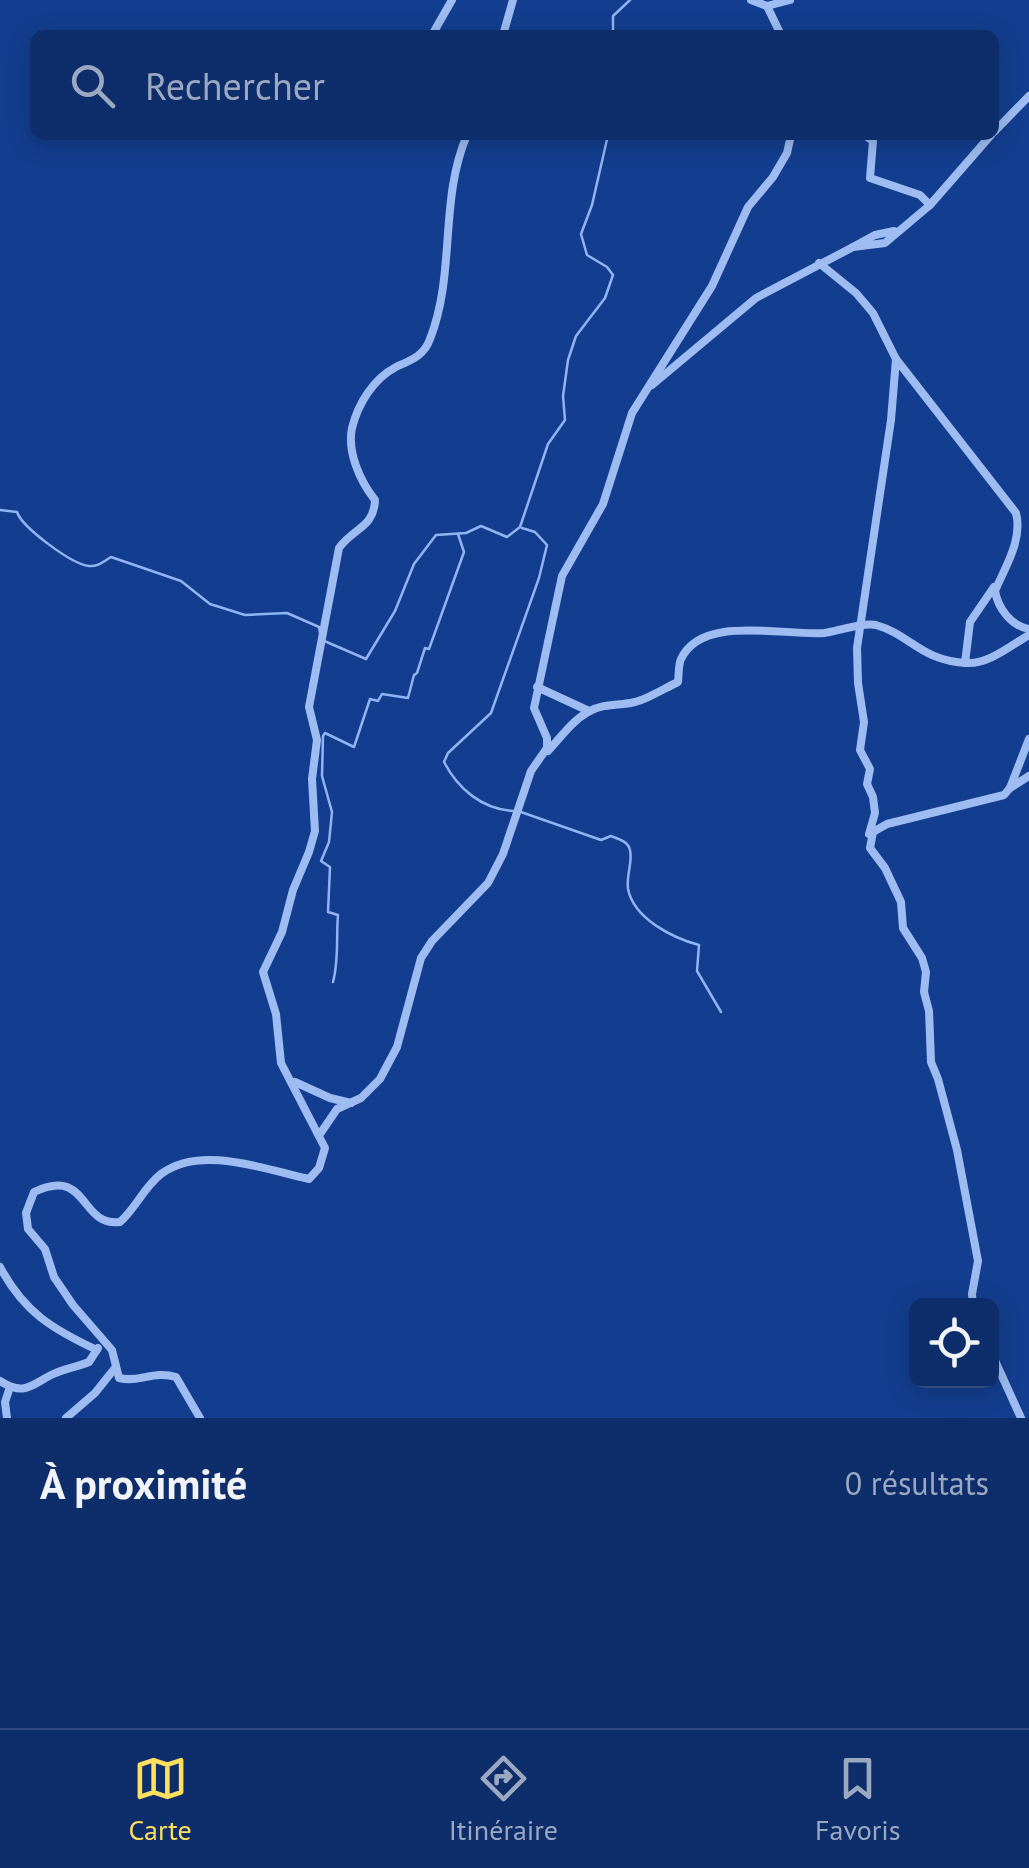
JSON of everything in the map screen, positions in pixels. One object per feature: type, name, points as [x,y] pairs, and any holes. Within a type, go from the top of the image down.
[{"type":"street","points":[[435,30],[452,0]]},
{"type":"street","points":[[505,30],[514,0]]},
{"type":"street","points":[[751,0],[767,6],[790,0]]},
{"type":"street","points":[[767,6],[779,30]]},
{"type":"street","points":[[999,125],[1029,96]]},
{"type":"street","points":[[200,1418],[176,1377],[154,1372],[119,1378],[112,1350],[54,1277],[45,1250],[28,1229],[26,1213],[34,1192],[58,1183],[69,1186],[99,1217],[111,1224],[120,1222],[163,1172],[188,1161],[219,1161],[310,1179],[318,1168],[325,1148],[281,1063],[276,1014],[263,972],[282,932],[314,831],[312,779],[317,740],[309,707],[339,548],[344,540],[367,526],[374,512],[375,500],[366,488],[350,442],[357,412],[384,375],[410,362],[428,345],[446,283],[446,226],[466,140]]},
{"type":"street","points":[[545,754],[547,738],[534,708],[562,576],[602,504],[627,423],[720,272],[748,207],[773,178],[790,140]]},
{"type":"street","points":[[872,140],[870,178],[920,195],[930,205]]},
{"type":"street","points":[[650,386],[662,380],[756,298],[853,247],[885,243],[930,205],[985,140]]},
{"type":"street","points":[[819,262],[873,313],[896,359],[1016,513],[1016,544],[998,584],[970,622],[965,663]]},
{"type":"street","points":[[896,359],[869,586],[859,627],[856,665],[864,722],[860,750],[870,769],[867,784],[874,803],[870,848],[900,902],[903,928],[926,972],[930,1062],[957,1150],[978,1261],[974,1298]]},
{"type":"street","points":[[320,1134],[337,1109],[361,1098],[380,1079],[397,1047],[421,958],[432,941],[488,883],[503,854],[531,771],[567,728],[589,711],[639,702],[678,682],[682,657],[697,639],[710,634],[822,633],[870,624],[926,655],[965,663],[994,656],[1029,632],[1005,614],[996,600],[998,584]]},
{"type":"street","points":[[537,687],[589,711]]},
{"type":"street","points":[[1010,788],[1029,738]]},
{"type":"street","points":[[870,839],[873,832],[887,824],[983,802],[1004,794],[1029,776]]},
{"type":"street","points":[[291,1080],[330,1098],[351,1102]]},
{"type":"street","points":[[0,1267],[38,1316],[62,1336],[96,1350]]},
{"type":"street","points":[[0,1381],[10,1387],[30,1389],[53,1374],[89,1362],[103,1341]]},
{"type":"street","points":[[66,1418],[95,1394],[116,1366]]},
{"type":"street","points":[[999,1370],[1020,1418]]},
{"type":"street","points":[[7,1418],[5,1402],[10,1387]]},
{"type":"waterway","points":[[613,30],[613,16],[630,0]]},
{"type":"waterway","points":[[322,640],[366,659],[395,611],[414,564],[436,535],[466,533],[481,526],[507,537],[520,527],[548,444],[565,420],[563,396],[576,336],[605,298],[613,275],[587,255],[581,234],[607,140]]},
{"type":"waterway","points":[[0,510],[17,512],[37,535],[81,564],[95,566],[111,557],[181,581],[210,604],[245,615],[287,613],[319,627],[320,633]]},
{"type":"waterway","points":[[513,811],[472,796],[444,762],[448,753],[491,713],[539,578],[547,545],[535,532],[522,528]]},
{"type":"waterway","points":[[333,982],[338,915],[328,912],[330,867],[321,861],[329,842],[332,812],[322,776],[323,736],[325,733],[354,747],[370,699],[378,701],[382,694],[408,698],[464,552],[458,534]]},
{"type":"waterway","points":[[521,812],[601,840],[611,836],[627,844],[631,854],[628,889],[632,900],[656,926],[699,945],[697,971],[721,1012]]}]
